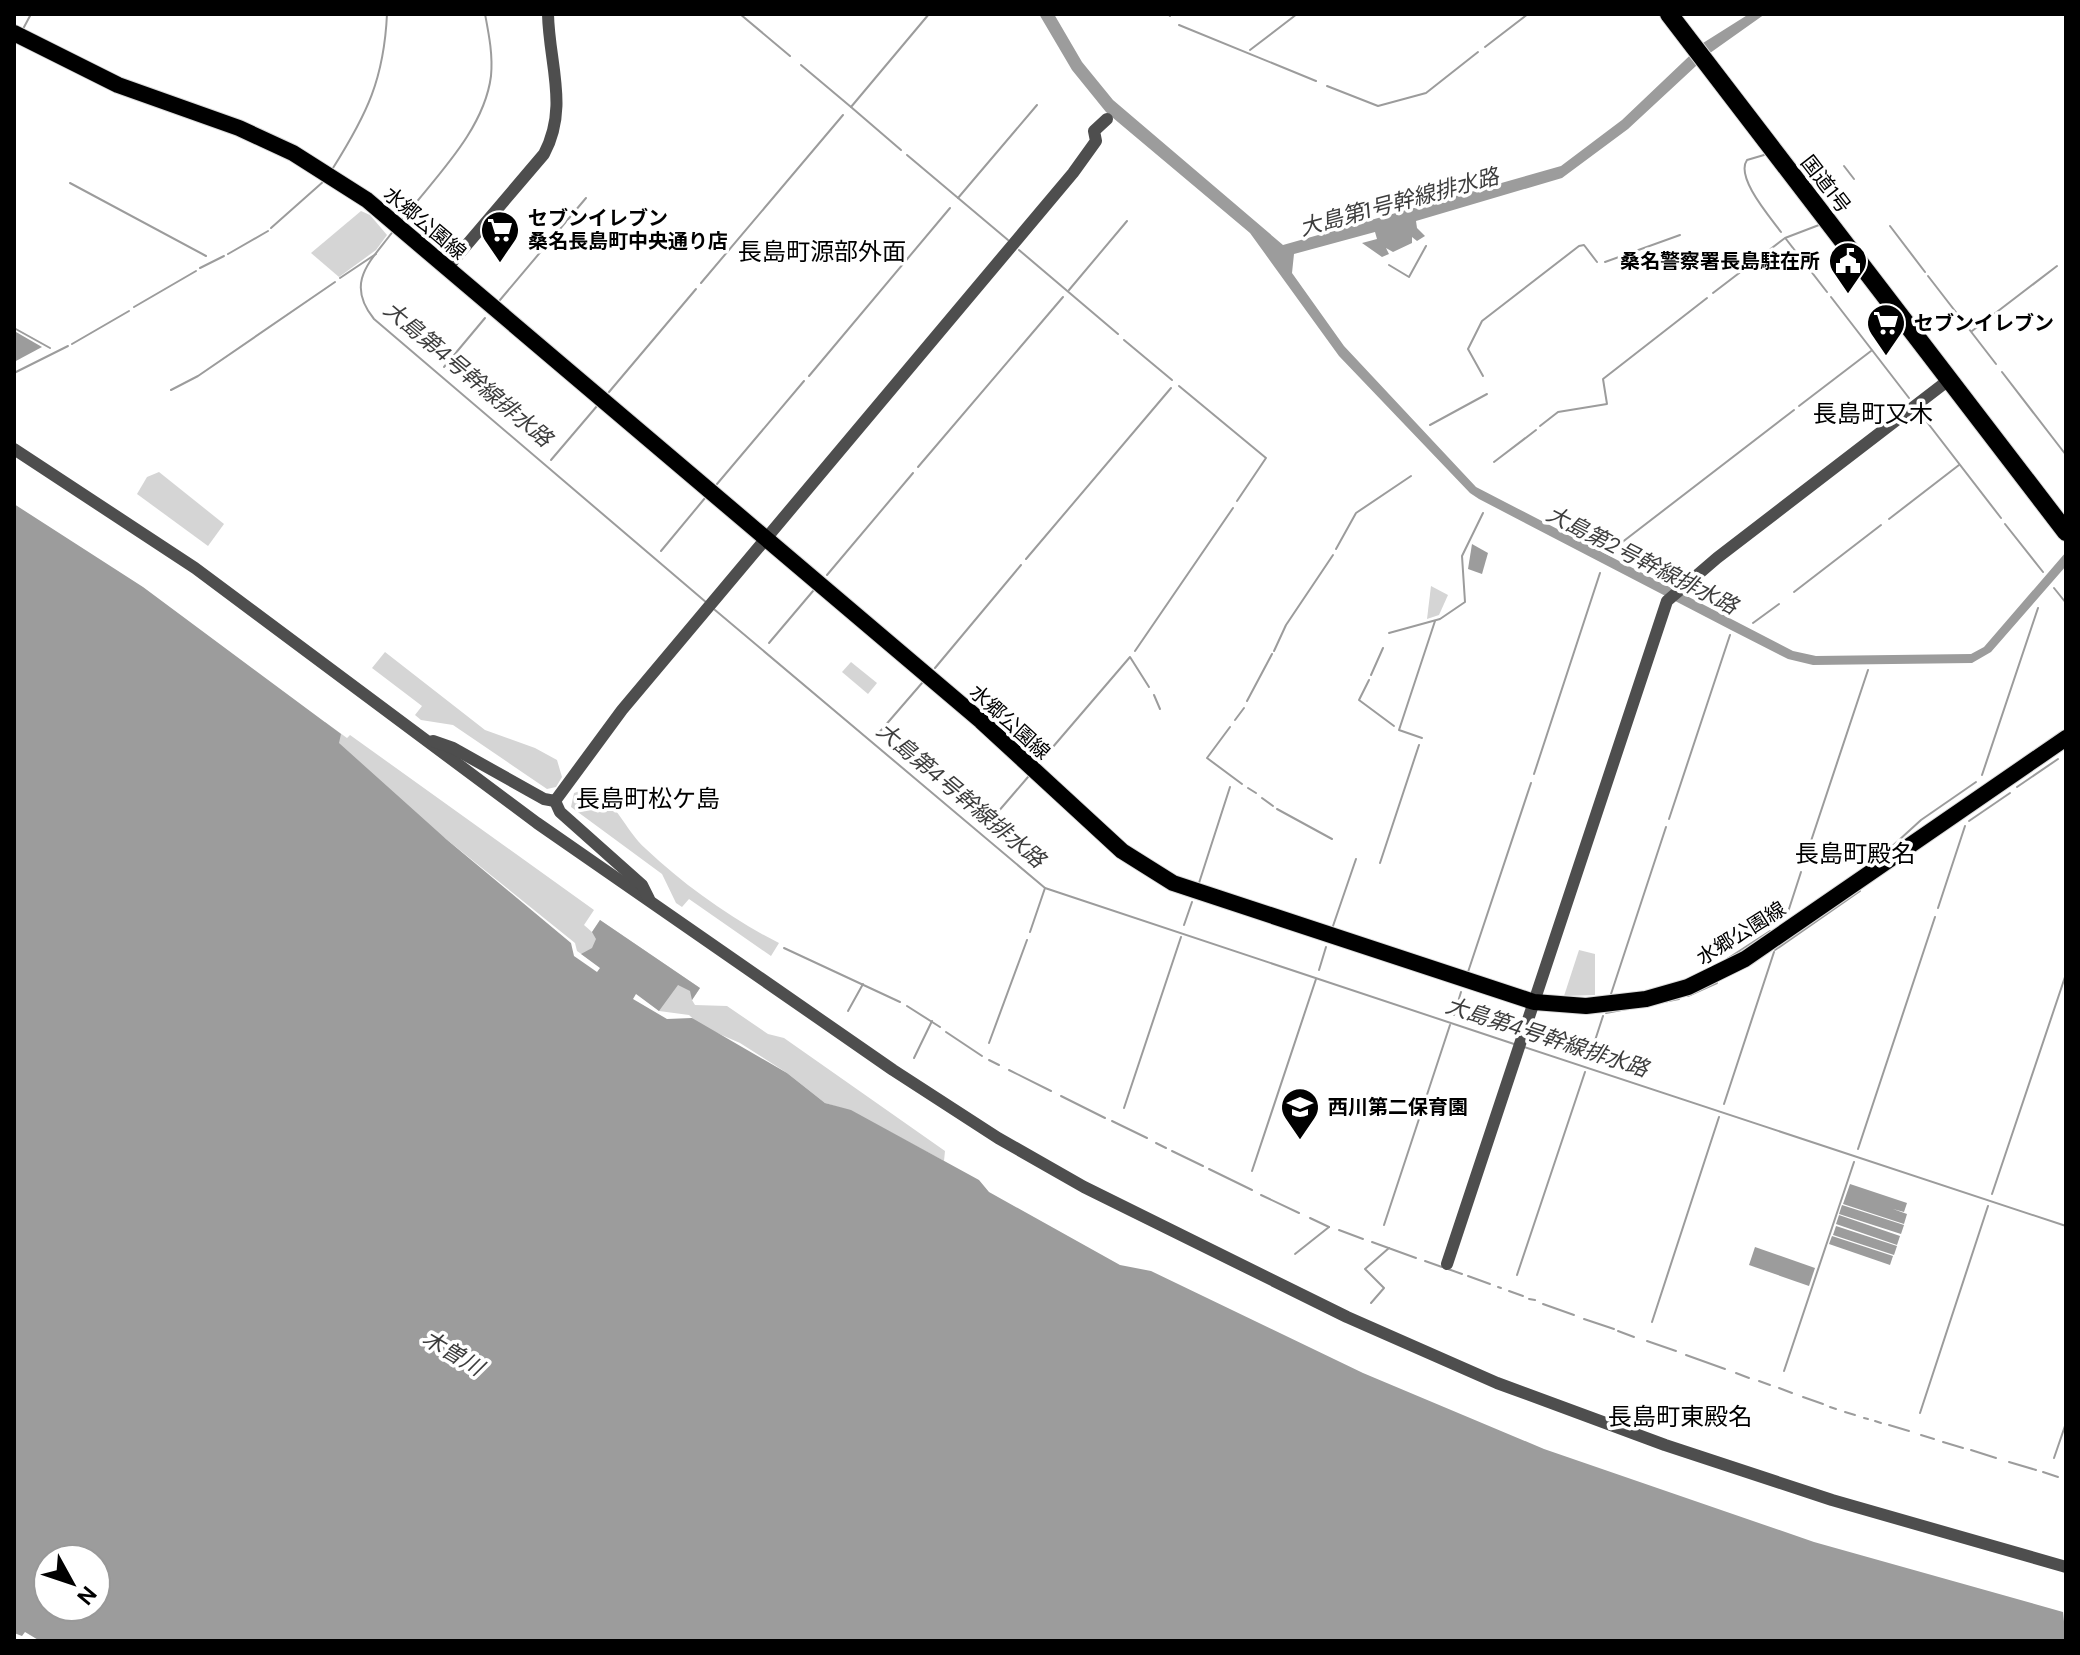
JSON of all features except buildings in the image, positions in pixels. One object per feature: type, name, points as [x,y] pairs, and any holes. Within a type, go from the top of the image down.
[{"type":"highway","name":"国道1号","points":[[1669,14],[2066,531]]},
{"type":"main road","name":"水郷公園線","points":[[14,33],[118,85],[239,128],[293,153],[399,225],[981,721],[1130,858],[1195,892],[1534,1002],[1619,1004],[1666,994],[1719,974],[2066,738]]},
{"type":"street","points":[[447,268],[544,154],[552,139],[558,114],[558,88],[548,14]]},
{"type":"street","points":[[555,801],[622,710],[765,536],[1073,173],[1096,141],[1094,131],[1107,119]]},
{"type":"street","points":[[1447,1264],[1669,600],[1950,379]]},
{"type":"street","points":[[14,449],[195,568],[422,738],[893,1070],[998,1138],[1149,1221],[1347,1317],[1497,1383],[1665,1445],[1935,1532],[2066,1567]]},
{"type":"street","points":[[422,738],[453,748],[544,799],[555,801]]},
{"type":"street","points":[[555,801],[560,812],[642,885],[651,902]]},
{"type":"shaded area","points":[[361,211],[370,215],[387,235],[376,250],[339,277],[311,253]]},
{"type":"shaded area","points":[[159,472],[224,524],[208,546],[137,494],[147,477]]},
{"type":"shaded area","points":[[1431,586],[1448,595],[1439,615],[1427,619]]},
{"type":"shaded area","points":[[385,652],[485,730],[535,748],[557,760],[562,777],[556,787],[547,789],[453,725],[421,720],[415,715],[422,706],[372,668]]},
{"type":"shaded area","points":[[851,662],[877,683],[868,694],[842,672]]},
{"type":"shaded area","points":[[325,722],[347,738],[350,735],[594,910],[584,925],[592,932],[600,920],[700,988],[692,1000],[695,1005],[727,1006],[768,1034],[784,1038],[945,1151],[944,1161],[851,1111],[825,1103],[787,1073],[740,1043],[701,1026],[689,1015],[659,1011],[641,997],[644,991],[577,951],[575,943],[446,839],[327,756]]},
{"type":"shaded area","points":[[589,788],[613,807],[638,841],[676,876],[727,913],[779,943],[771,956],[689,899],[682,907],[676,903],[662,874],[571,807],[574,793]]},
{"type":"shaded area","points":[[1579,950],[1595,954],[1595,995],[1564,996]]},
{"type":"water","points":[[1039,14],[1054,14],[1082,62],[1113,100],[1283,245],[1561,166],[1622,120],[1703,43],[1749,14],[1765,14],[1710,53],[1628,129],[1562,178],[1416,221],[1417,228],[1425,236],[1417,241],[1412,237],[1412,243],[1393,252],[1386,248],[1389,254],[1382,257],[1362,243],[1377,239],[1375,232],[1294,254],[1292,273],[1344,346],[1476,487],[1793,651],[1816,656],[1971,654],[1984,647],[2066,552],[2066,566],[1991,652],[1972,663],[1813,665],[1788,659],[1479,499],[1339,356],[1250,233],[1106,112],[1072,70]]},
{"type":"water","points":[[16,332],[42,347],[14,362]]},
{"type":"water","name":"木曽川","points":[[14,504],[143,587],[341,734],[339,743],[446,839],[571,943],[574,956],[597,972],[600,968],[581,954],[592,948],[596,939],[592,932],[600,920],[700,988],[692,1000],[690,991],[678,985],[659,1011],[636,994],[633,999],[667,1019],[692,1018],[787,1073],[825,1103],[851,1110],[979,1180],[989,1192],[1120,1265],[1151,1271],[1363,1373],[1544,1449],[1814,1542],[2063,1612],[2066,1641],[40,1641],[25,1632],[22,1636],[14,1633]]},
{"type":"water","points":[[1472,544],[1488,553],[1482,574],[1468,569]]},
{"type":"water","points":[[1850,1184],[1907,1203],[1904,1212],[1893,1209],[1907,1214],[1904,1224],[1843,1204]]},
{"type":"water","points":[[1842,1205],[1904,1225],[1901,1234],[1839,1214]]},
{"type":"water","points":[[1839,1215],[1900,1236],[1897,1245],[1836,1224]]},
{"type":"water","points":[[1836,1226],[1897,1246],[1894,1255],[1833,1235]]},
{"type":"water","points":[[1832,1236],[1893,1256],[1890,1265],[1829,1244]]},
{"type":"water","points":[[1755,1247],[1815,1268],[1809,1286],[1749,1265]]},
{"type":"waterway","points":[[23,29],[31,14]]},
{"type":"waterway","points":[[333,168],[372,95],[382,58],[387,14]]},
{"type":"waterway","name":"大島第4号幹線排水路","points":[[403,219],[456,152],[479,116],[491,76],[485,14]]},
{"type":"waterway","points":[[740,14],[790,56]]},
{"type":"waterway","points":[[901,150],[851,107],[929,14]]},
{"type":"waterway","points":[[1250,50],[1297,14]]},
{"type":"waterway","points":[[1485,47],[1528,14]]},
{"type":"waterway","points":[[1179,25],[1316,81]]},
{"type":"waterway","points":[[1327,86],[1378,106],[1426,93],[1478,52]]},
{"type":"waterway","points":[[801,65],[851,107]]},
{"type":"waterway","points":[[958,198],[1037,105]]},
{"type":"waterway","points":[[701,283],[843,115]]},
{"type":"waterway","points":[[907,155],[1008,240]]},
{"type":"waterway","points":[[1764,155],[1747,160],[1746,176],[1755,197],[1781,232]]},
{"type":"waterway","points":[[1844,166],[1854,179]]},
{"type":"waterway","points":[[271,228],[324,181]]},
{"type":"waterway","points":[[70,183],[206,256]]},
{"type":"waterway","points":[[500,300],[586,198]]},
{"type":"waterway","points":[[809,376],[950,208]]},
{"type":"waterway","points":[[1069,290],[1127,221]]},
{"type":"waterway","points":[[1713,293],[1785,238],[1819,225]]},
{"type":"waterway","points":[[1890,226],[1925,272]]},
{"type":"waterway","name":"大島第4号幹線排水路","points":[[394,230],[370,262],[361,283],[365,306],[374,319],[707,603]]},
{"type":"waterway","points":[[228,254],[268,231]]},
{"type":"waterway","points":[[1605,262],[1680,235]]},
{"type":"waterway","points":[[1786,239],[1827,292]]},
{"type":"waterway","points":[[1483,376],[1468,349],[1482,321],[1579,246],[1584,245],[1597,262]]},
{"type":"waterway","points":[[1389,265],[1409,277],[1426,246]]},
{"type":"waterway","points":[[1019,250],[1118,334]]},
{"type":"waterway","points":[[340,278],[376,254]]},
{"type":"waterway","points":[[200,268],[224,256]]},
{"type":"waterway","points":[[1972,331],[2057,266]]},
{"type":"waterway","points":[[134,307],[196,271]]},
{"type":"waterway","points":[[1928,276],[1996,364]]},
{"type":"waterway","points":[[171,390],[198,376],[335,282]]},
{"type":"waterway","points":[[609,392],[696,289]]},
{"type":"waterway","points":[[918,467],[1063,297]]},
{"type":"waterway","points":[[1831,297],[1909,398]]},
{"type":"waterway","points":[[1540,426],[1558,412],[1607,404],[1603,379],[1707,298]]},
{"type":"waterway","points":[[72,344],[129,311]]},
{"type":"waterway","points":[[444,367],[485,318]]},
{"type":"waterway","points":[[14,328],[50,348]]},
{"type":"waterway","points":[[1124,340],[1172,380]]},
{"type":"waterway","points":[[14,373],[68,346]]},
{"type":"waterway","points":[[1799,406],[1871,351]]},
{"type":"waterway","points":[[2002,372],[2066,455]]},
{"type":"waterway","points":[[717,484],[804,381]]},
{"type":"waterway","points":[[1179,386],[1266,458],[1237,501]]},
{"type":"waterway","points":[[1026,559],[1171,388]]},
{"type":"waterway","points":[[1430,425],[1487,394]]},
{"type":"waterway","points":[[551,460],[597,406]]},
{"type":"waterway","name":"大島第2号幹線排水路","points":[[1612,550],[1794,410]]},
{"type":"waterway","points":[[1920,413],[2001,518]]},
{"type":"waterway","points":[[1494,462],[1536,430]]},
{"type":"waterway","points":[[1889,519],[1959,465]]},
{"type":"waterway","points":[[827,575],[913,473]]},
{"type":"waterway","points":[[1336,549],[1356,513],[1411,476]]},
{"type":"waterway","points":[[661,551],[705,498]]},
{"type":"waterway","points":[[1135,651],[1233,508]]},
{"type":"waterway","points":[[1389,633],[1440,619],[1465,602],[1462,556],[1483,513]]},
{"type":"waterway","points":[[2005,524],[2043,572]]},
{"type":"waterway","points":[[1794,592],[1881,525]]},
{"type":"waterway","points":[[1274,651],[1286,625],[1333,555]]},
{"type":"waterway","points":[[935,668],[1021,565]]},
{"type":"waterway","points":[[1534,774],[1600,573]]},
{"type":"waterway","points":[[2054,588],[2066,603]]},
{"type":"waterway","points":[[769,643],[813,591]]},
{"type":"waterway","points":[[1753,623],[1779,604]]},
{"type":"waterway","points":[[1982,775],[2038,608]]},
{"type":"waterway","name":"大島第4号幹線排水路","points":[[715,610],[1045,888],[1514,1044]]},
{"type":"waterway","points":[[1422,738],[1399,730],[1435,621]]},
{"type":"waterway","points":[[1669,819],[1730,635]]},
{"type":"waterway","points":[[1371,675],[1383,648]]},
{"type":"waterway","points":[[1247,701],[1272,654]]},
{"type":"waterway","points":[[1040,762],[1130,657],[1149,687]]},
{"type":"waterway","points":[[1803,865],[1868,670]]},
{"type":"waterway","points":[[1369,680],[1359,700],[1394,726]]},
{"type":"waterway","points":[[877,735],[922,683]]},
{"type":"waterway","points":[[1154,695],[1160,709]]},
{"type":"waterway","points":[[1235,720],[1244,708]]},
{"type":"waterway","points":[[1230,727],[1207,758],[1242,784]]},
{"type":"waterway","points":[[1380,863],[1419,745]]},
{"type":"waterway","points":[[2017,787],[2058,759]]},
{"type":"waterway","points":[[985,827],[1028,777]]},
{"type":"waterway","points":[[1887,851],[1921,820],[1976,782]]},
{"type":"waterway","points":[[1468,972],[1531,783]]},
{"type":"waterway","points":[[1199,883],[1230,787]]},
{"type":"waterway","points":[[1248,788],[1256,793]]},
{"type":"waterway","points":[[1969,821],[2010,793]]},
{"type":"waterway","points":[[1262,798],[1273,806]]},
{"type":"waterway","points":[[1277,809],[1332,839]]},
{"type":"waterway","points":[[1938,908],[1965,826]]},
{"type":"waterway","points":[[1611,994],[1666,827]]},
{"type":"waterway","points":[[1333,926],[1356,859]]},
{"type":"waterway","points":[[1788,912],[1801,872]]},
{"type":"waterway","points":[[1030,932],[1045,888]]},
{"type":"waterway","points":[[1775,950],[1860,891]]},
{"type":"waterway","points":[[1184,925],[1192,902]]},
{"type":"waterway","points":[[1858,1149],[1935,917]]},
{"type":"waterway","points":[[1727,959],[1770,931]]},
{"type":"waterway","points":[[1124,1108],[1181,937]]},
{"type":"waterway","points":[[989,1043],[1027,940]]},
{"type":"waterway","points":[[1319,970],[1326,947]]},
{"type":"waterway","points":[[784,948],[900,1002]]},
{"type":"waterway","points":[[1724,1104],[1774,952]]},
{"type":"waterway","points":[[1992,1194],[2066,974]]},
{"type":"waterway","points":[[1252,1171],[1316,979]]},
{"type":"waterway","points":[[1688,996],[1717,983]]},
{"type":"waterway","points":[[848,1011],[863,984]]},
{"type":"waterway","points":[[1454,1015],[1461,992]]},
{"type":"waterway","points":[[1606,1013],[1679,999]]},
{"type":"waterway","points":[[907,1006],[940,1027]]},
{"type":"waterway","points":[[1589,1059],[1603,1016]]},
{"type":"waterway","points":[[914,1058],[932,1021]]},
{"type":"waterway","points":[[1384,1225],[1450,1025]]},
{"type":"waterway","points":[[946,1032],[982,1056]]},
{"type":"waterway","name":"大島第4号幹線排水路","points":[[1524,1047],[2066,1226]]},
{"type":"waterway","points":[[989,1060],[999,1065]]},
{"type":"waterway","points":[[1009,1070],[1051,1091]]},
{"type":"waterway","points":[[1517,1275],[1585,1072]]},
{"type":"waterway","points":[[1061,1096],[1105,1118]]},
{"type":"waterway","points":[[1652,1322],[1719,1117]]},
{"type":"waterway","points":[[1112,1121],[1147,1138]]},
{"type":"waterway","points":[[1156,1143],[1166,1148]]},
{"type":"waterway","points":[[1172,1151],[1203,1166]]},
{"type":"waterway","points":[[1784,1371],[1854,1162]]},
{"type":"waterway","points":[[1209,1169],[1252,1190]]},
{"type":"waterway","points":[[1261,1195],[1299,1213]]},
{"type":"waterway","points":[[1920,1413],[1988,1206]]},
{"type":"waterway","points":[[1310,1218],[1329,1227]]},
{"type":"waterway","points":[[1295,1254],[1329,1227]]},
{"type":"waterway","points":[[1339,1230],[1363,1239]]},
{"type":"waterway","points":[[1372,1242],[1416,1258]]},
{"type":"waterway","points":[[1371,1303],[1384,1288],[1365,1269],[1389,1248]]},
{"type":"waterway","points":[[1425,1261],[1442,1267]]},
{"type":"waterway","points":[[1448,1269],[1462,1274]]},
{"type":"waterway","points":[[1468,1276],[1490,1284]]},
{"type":"waterway","points":[[1509,1291],[1523,1296]]},
{"type":"waterway","points":[[1529,1299],[1535,1300]]},
{"type":"waterway","points":[[1543,1304],[1574,1315]]},
{"type":"waterway","points":[[1584,1319],[1614,1329]]},
{"type":"waterway","points":[[1618,1331],[1634,1337]]},
{"type":"waterway","points":[[1647,1341],[1676,1351]]},
{"type":"waterway","points":[[1686,1355],[1725,1369]]},
{"type":"waterway","points":[[1736,1373],[1749,1378]]},
{"type":"waterway","points":[[1759,1381],[1770,1385]]},
{"type":"waterway","points":[[1779,1388],[1792,1393]]},
{"type":"waterway","points":[[1803,1397],[1823,1404]]},
{"type":"waterway","points":[[1830,1407],[1836,1409]]},
{"type":"waterway","points":[[1845,1412],[1855,1415]]},
{"type":"waterway","points":[[1864,1418],[1868,1419]]},
{"type":"waterway","points":[[1875,1421],[1881,1423]]},
{"type":"waterway","points":[[2054,1458],[2066,1423]]},
{"type":"waterway","points":[[1889,1425],[1909,1431]]},
{"type":"waterway","points":[[1921,1435],[1934,1439]]},
{"type":"waterway","points":[[1943,1442],[1963,1448]]},
{"type":"waterway","points":[[1971,1450],[1996,1458]]},
{"type":"waterway","points":[[2009,1462],[2036,1470]]},
{"type":"waterway","points":[[2043,1472],[2058,1477]]},
{"type":"place","name":"セブンイレブン 桑名長島町中央通り店","points":[[500,264]]},
{"type":"place","name":"桑名警察署長島駐在所","points":[[1848,295]]},
{"type":"place","name":"セブンイレブン","points":[[1886,357]]},
{"type":"place","name":"西川第二保育園","points":[[1300,1141]]},
{"type":"district","name":"長島町源部外面","points":[[822,251]]},
{"type":"district","name":"長島町又木","points":[[1873,413]]},
{"type":"district","name":"長島町松ケ島","points":[[648,798]]},
{"type":"district","name":"長島町殿名","points":[[1855,853]]},
{"type":"district","name":"長島町東殿名","points":[[1680,1416]]},
{"type":"water label","name":"大島第1号幹線排水路","points":[[1399,202]]}]
